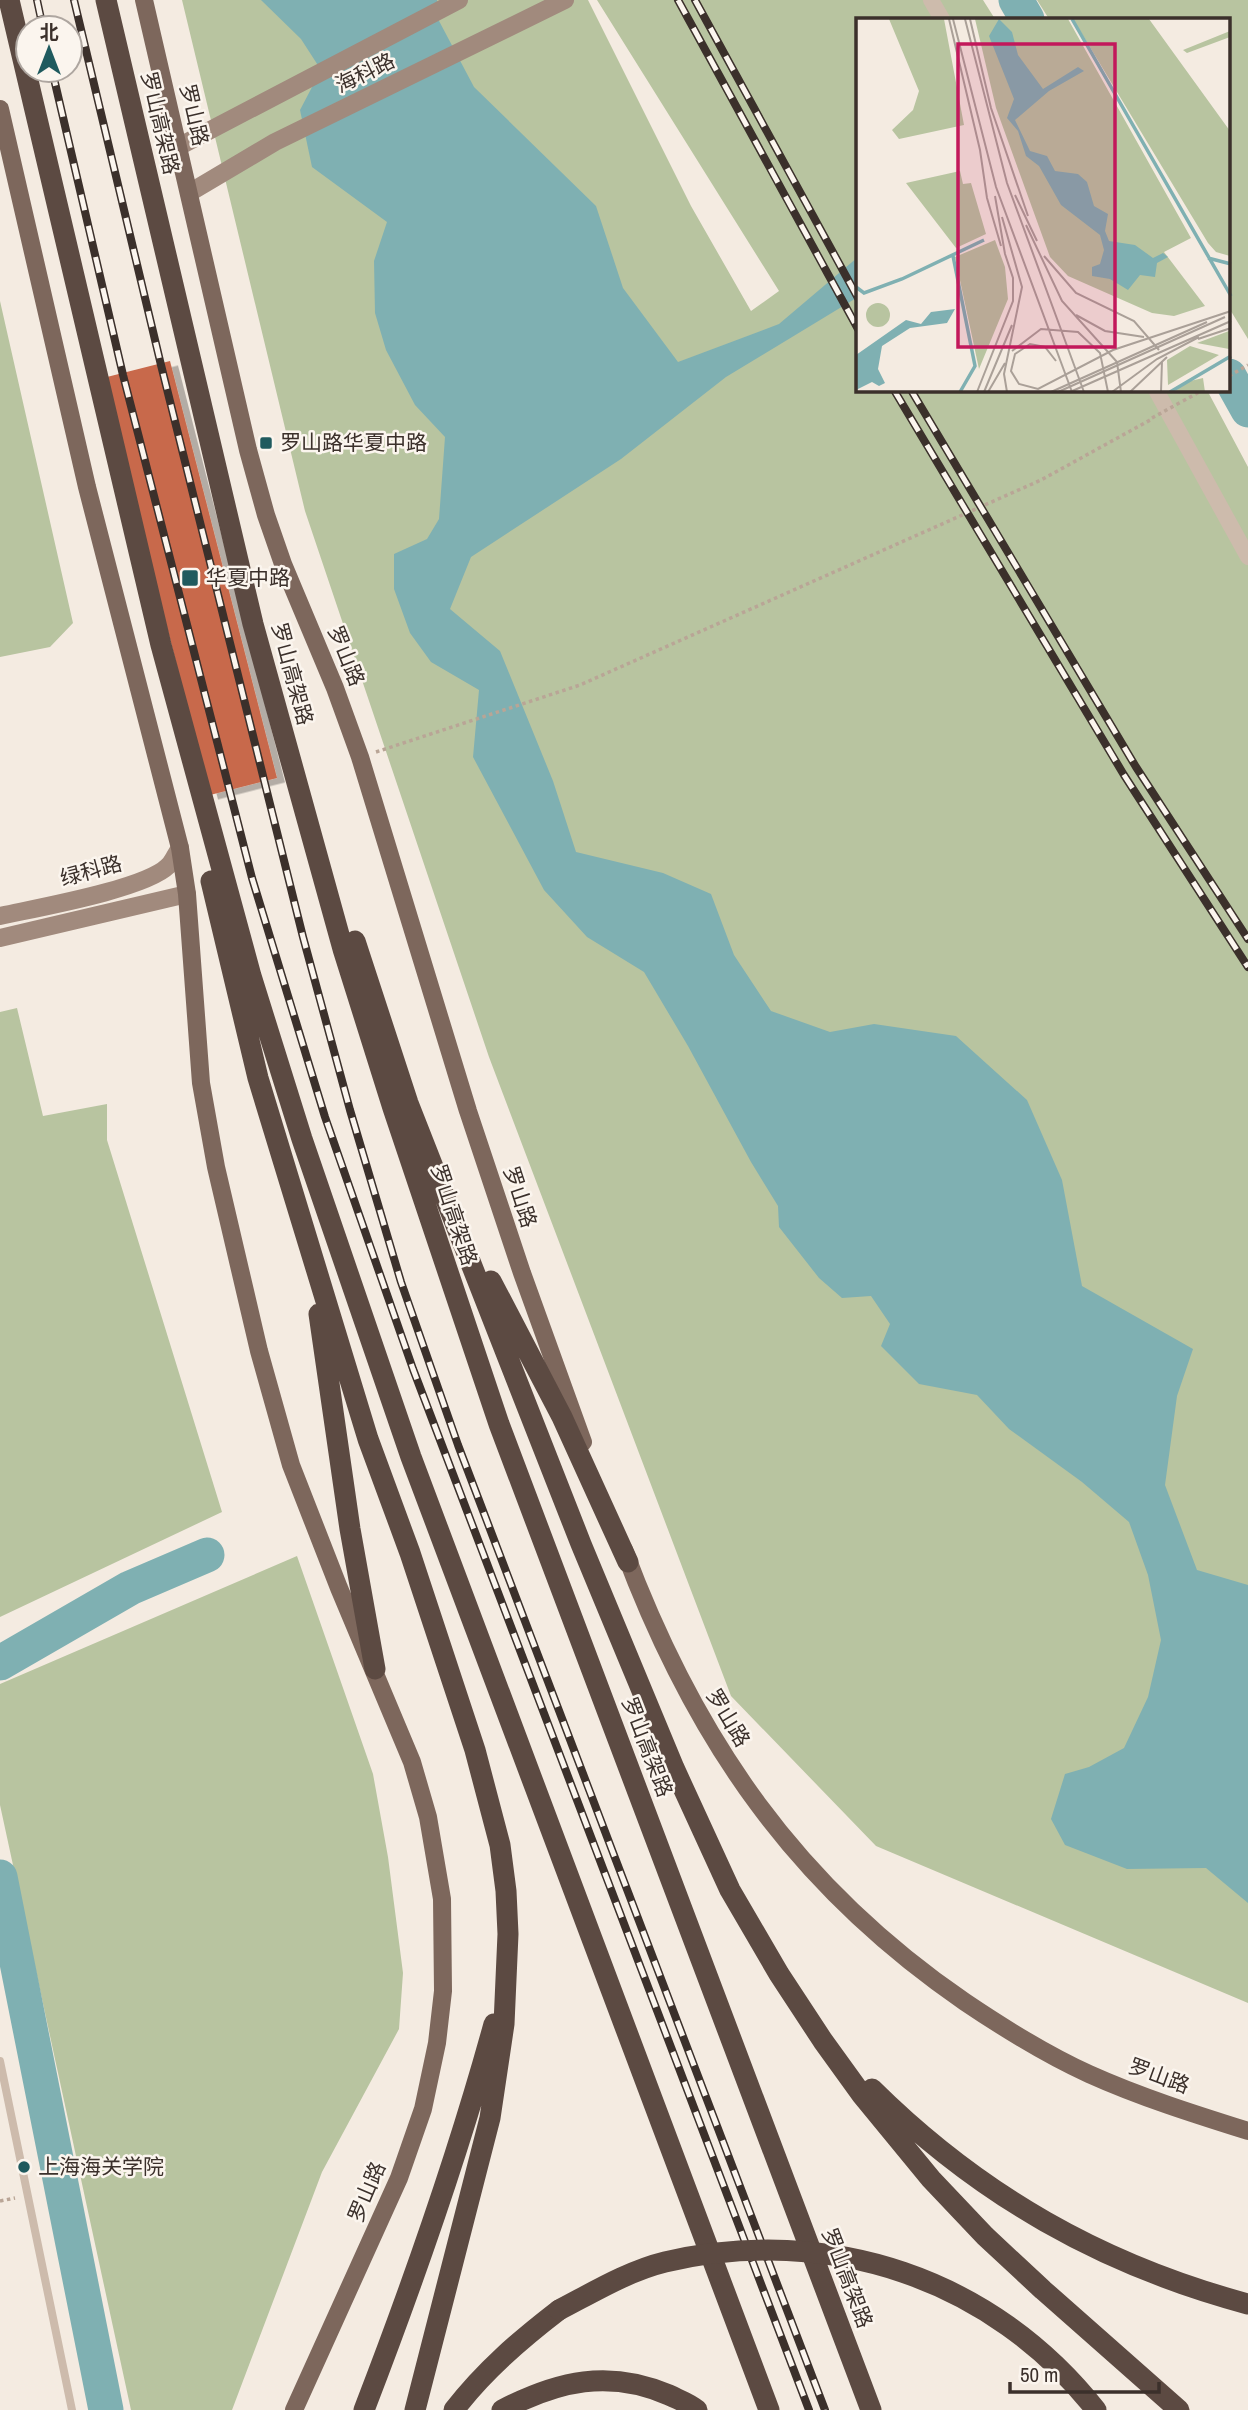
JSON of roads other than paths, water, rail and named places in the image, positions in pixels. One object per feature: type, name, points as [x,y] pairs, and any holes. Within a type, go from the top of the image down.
[{"type":"highway","points":[[9,0],[161,645],[218,914],[249,1040],[368,1439],[410,1553],[489,1800],[500,1845],[508,1934],[506,1978],[480,2114],[415,2410]]},
{"type":"highway","name":"罗山高架路","points":[[106,0],[253,624],[343,949],[499,1424],[871,2410]]},
{"type":"highway","points":[[253,624],[408,1103],[602,1594],[685,1793],[730,1890],[779,1974],[823,2041],[862,2095],[931,2179],[985,2236],[1033,2281],[1179,2410]]},
{"type":"highway","points":[[161,645],[251,976],[315,1178],[411,1457],[769,2410]]},
{"type":"highway","points":[[408,1103],[479,1259],[562,1417],[628,1562]]},
{"type":"highway","points":[[293,1193],[316,1292],[350,1529],[374,1669]]},
{"type":"highway","points":[[779,1974],[828,2039],[910,2127],[1000,2195],[1052,2228],[1105,2254],[1165,2278],[1248,2304]]},
{"type":"highway","points":[[364,2410],[480,2114]]},
{"type":"highway","points":[[454,2410],[471,2388],[512,2347],[559,2310],[610,2283],[663,2263],[717,2253],[766,2250],[816,2252],[874,2262],[914,2274],[951,2290],[1004,2322],[1046,2354],[1097,2410]]},
{"type":"highway","points":[[502,2410],[535,2393],[574,2382],[614,2380],[652,2388],[690,2404],[697,2410]]},
{"type":"main road","name":"罗山路","points":[[144,0],[265,515],[360,757],[464,1098],[517,1260],[628,1562],[673,1664],[717,1746],[746,1791],[780,1833],[824,1882],[870,1927],[936,1982],[1010,2032],[1087,2073],[1153,2100],[1248,2131]]},
{"type":"main road","name":"罗山路","points":[[0,109],[90,500],[180,848],[187,894],[201,1083],[218,1179],[253,1326],[291,1465],[412,1762],[428,1817],[442,1899],[443,1991],[437,2043],[423,2109],[399,2178],[294,2410]]},
{"type":"street","name":"海科路","points":[[178,147],[459,0]]},
{"type":"street","name":"海科路","points":[[188,193],[275,142],[565,0]]},
{"type":"street","points":[[931,0],[941,18]]},
{"type":"street","points":[[1157,392],[1248,557]]},
{"type":"street","name":"绿科路","points":[[0,916],[75,900],[148,880],[168,866],[180,848]]},
{"type":"street","name":"绿科路","points":[[0,937],[187,894]]},
{"type":"lane","points":[[0,2061],[72,2410]]},
{"type":"water","points":[[261,0],[437,0],[438,19],[474,87],[596,206],[623,288],[678,362],[779,324],[856,259],[856,298],[726,377],[621,459],[471,557],[450,609],[500,651],[553,781],[576,852],[663,873],[711,894],[734,955],[771,1011],[830,1032],[874,1024],[956,1036],[1027,1100],[1062,1180],[1082,1286],[1193,1349],[1177,1396],[1165,1485],[1197,1570],[1248,1585],[1248,1903],[1206,1868],[1127,1869],[1065,1845],[1051,1819],[1065,1774],[1089,1767],[1124,1748],[1148,1697],[1161,1640],[1148,1575],[1129,1522],[1082,1482],[1009,1429],[977,1395],[919,1384],[881,1346],[890,1324],[871,1296],[842,1298],[819,1278],[779,1227],[778,1206],[644,972],[587,937],[544,890],[473,757],[479,690],[431,662],[410,633],[394,589],[394,554],[427,539],[439,519],[445,437],[415,405],[386,350],[375,313],[374,261],[387,222],[312,167],[300,110],[321,70],[301,39]]},
{"type":"waterway","points":[[1016,0],[1026,18]]},
{"type":"waterway","points":[[1230,378],[1248,410]]},
{"type":"waterway","points":[[0,1663],[130,1588],[207,1555]]},
{"type":"waterway","points":[[0,1877],[106,2410]]},
{"type":"railway","points":[[37,0],[40,14]]},
{"type":"railway","points":[[74,0],[161,365],[303,937],[401,1282],[458,1445],[825,2410]]},
{"type":"railway","points":[[678,0],[856,325]]},
{"type":"railway","points":[[695,0],[856,294]]},
{"type":"railway","points":[[55,84],[123,375],[252,878],[325,1117],[413,1369],[809,2410]]},
{"type":"railway","points":[[895,392],[1124,775],[1248,967]]},
{"type":"railway","points":[[912,392],[1136,767],[1248,939]]},
{"type":"place","name":"罗山路华夏中路","points":[[266,443]]},
{"type":"place","name":"华夏中路","points":[[190,578]]},
{"type":"place","name":"上海海关学院","points":[[24,2167]]}]
